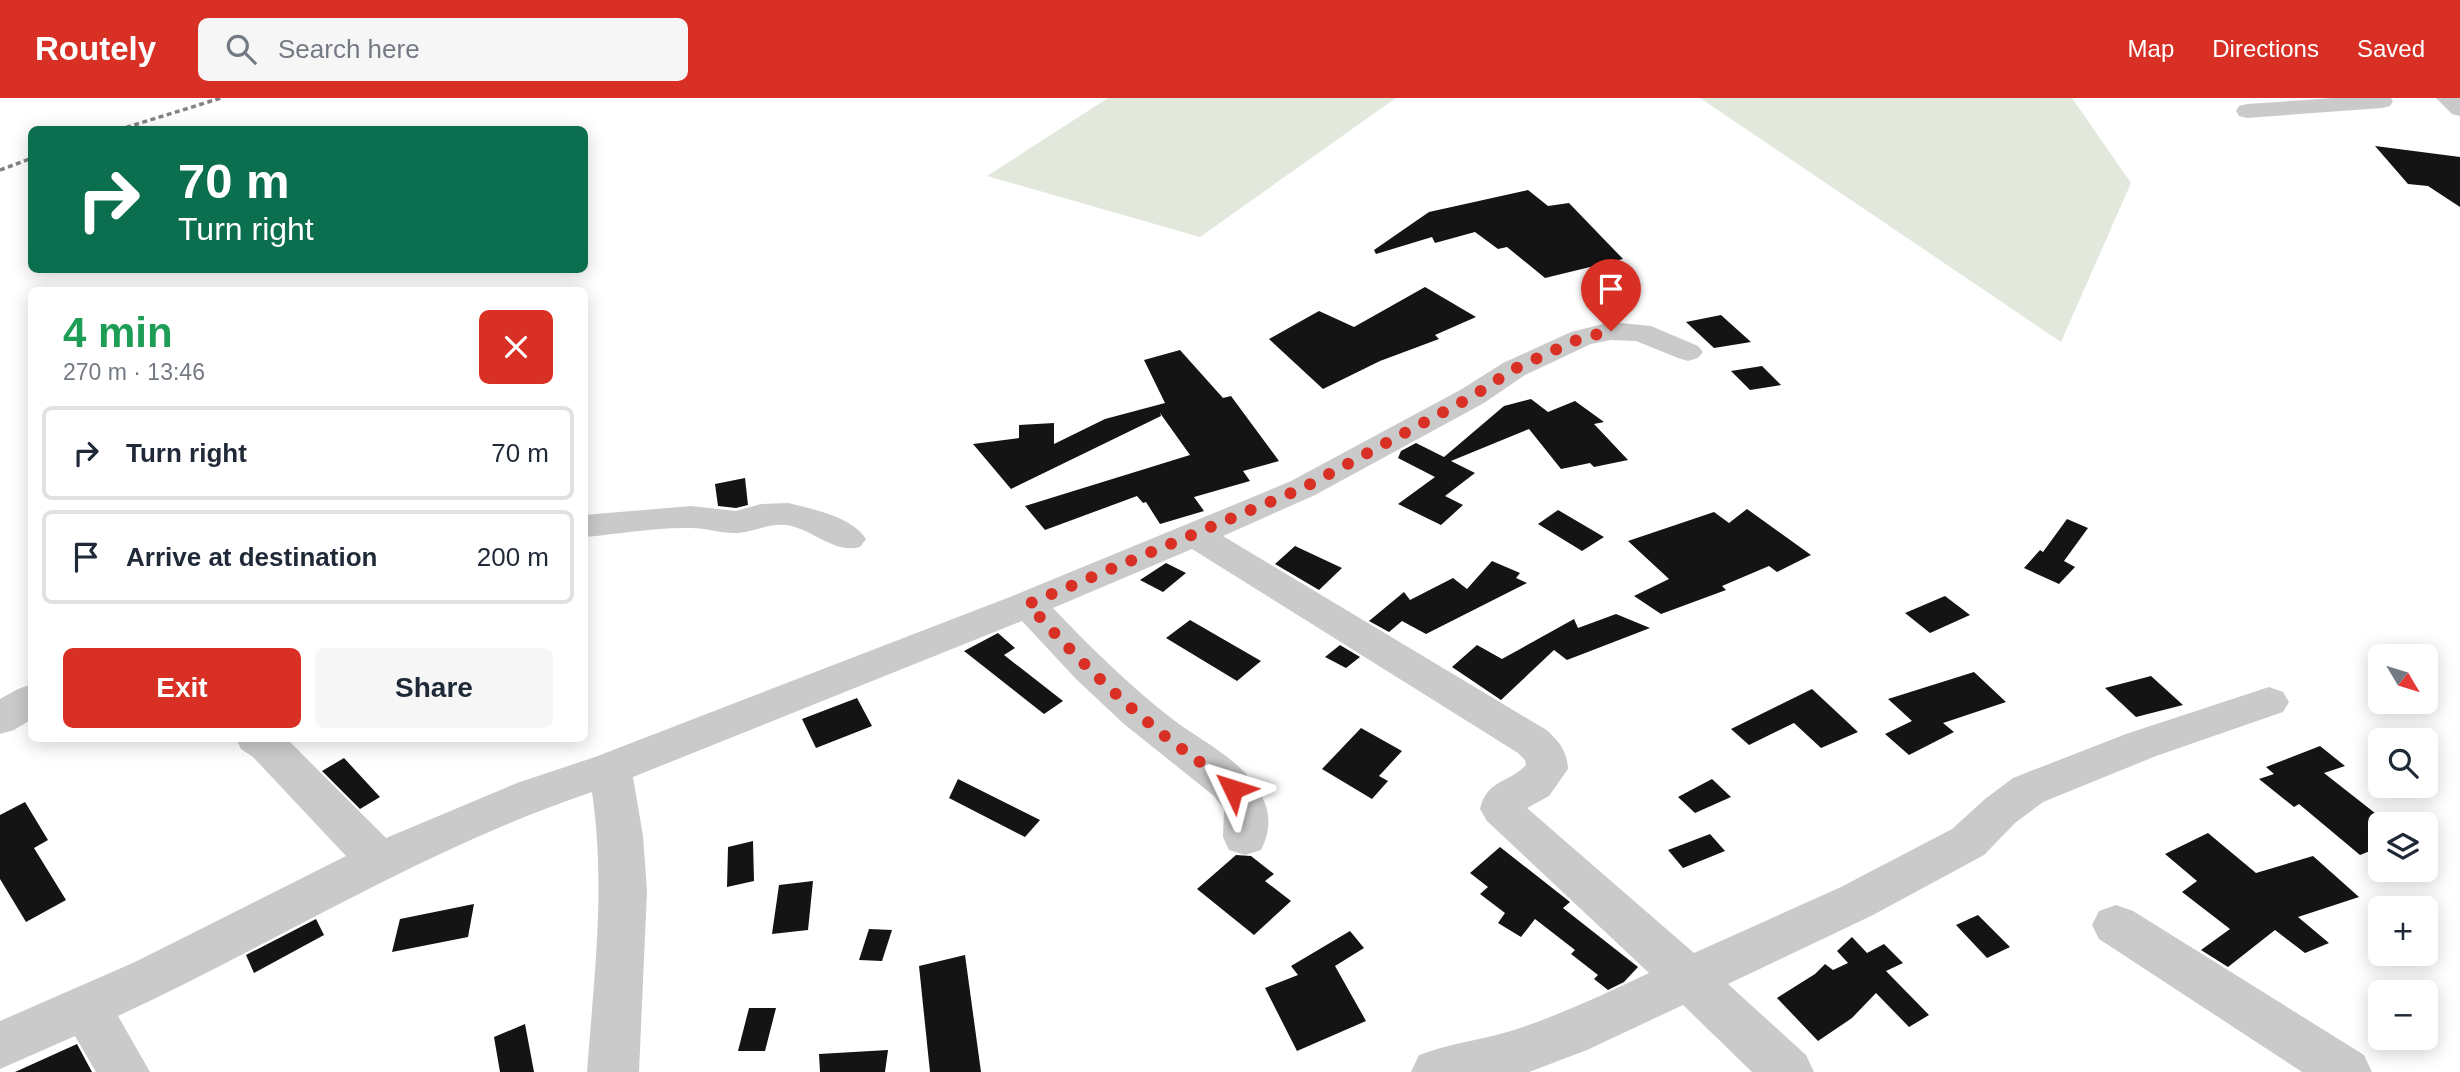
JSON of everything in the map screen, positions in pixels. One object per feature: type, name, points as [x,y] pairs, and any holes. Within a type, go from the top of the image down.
[{"type":"street","points":[[2447,98],[2460,109]]},
{"type":"street","points":[[2247,111],[2368,101]]},
{"type":"street","points":[[0,1046],[152,977],[379,861],[532,795],[611,769],[1028,604],[1303,488],[1473,396],[1514,369],[1581,338],[1611,331],[1641,332],[1688,352]]},
{"type":"street","points":[[588,526],[691,517],[736,522],[761,516],[789,514],[821,524],[848,539]]},
{"type":"street","points":[[1194,534],[1533,742],[1546,755],[1546,769],[1534,784],[1504,800],[1502,809],[1788,1072]]},
{"type":"street","points":[[1028,604],[1080,661],[1156,729],[1219,775],[1233,789],[1245,805],[1245,837]]},
{"type":"street","points":[[0,719],[28,702]]},
{"type":"street","points":[[1437,1072],[1511,1055],[1569,1034],[1857,901],[1968,842],[2000,811],[2028,790],[2141,745],[2269,702]]},
{"type":"street","points":[[262,742],[379,861]]},
{"type":"street","points":[[611,769],[621,836],[624,891],[613,1072]]},
{"type":"street","points":[[2116,925],[2264,1017],[2346,1072]]},
{"type":"street","points":[[85,1008],[124,1072]]},
{"type":"shaded area","points":[[1108,98],[1396,98],[1200,237],[987,176]]},
{"type":"shaded area","points":[[1700,98],[2072,98],[2131,183],[2061,342]]},
{"type":"building","points":[[2375,146],[2460,157],[2460,207],[2428,186],[2408,184]]},
{"type":"building","points":[[1528,190],[1548,206],[1569,203],[1623,259],[1545,278],[1507,247],[1498,249],[1475,232],[1435,243],[1432,237],[1376,254],[1374,250],[1429,212]]},
{"type":"building","points":[[1425,287],[1476,317],[1435,335],[1439,339],[1380,361],[1323,389],[1269,339],[1319,311],[1354,327]]},
{"type":"building","points":[[1721,315],[1751,342],[1714,348],[1686,322]]},
{"type":"building","points":[[1180,350],[1223,398],[1231,396],[1279,461],[1243,471],[1250,481],[1194,497],[1204,511],[1160,524],[1146,502],[1143,503],[1137,496],[1045,530],[1025,506],[1190,455],[1160,413],[1161,416],[1011,489],[973,444],[1019,438],[1019,425],[1054,423],[1054,444],[1105,419],[1165,403],[1144,360]]},
{"type":"building","points":[[1762,366],[1781,385],[1750,390],[1731,371]]},
{"type":"building","points":[[1531,399],[1548,412],[1575,401],[1604,422],[1594,424],[1628,460],[1594,467],[1590,463],[1561,469],[1529,429],[1451,461],[1475,473],[1445,496],[1463,505],[1441,525],[1398,504],[1435,477],[1398,458],[1401,451],[1416,443],[1444,457],[1504,406]]},
{"type":"building","points":[[745,478],[748,505],[736,508],[718,506],[715,484]]},
{"type":"building","points":[[1747,509],[1811,555],[1777,572],[1769,566],[1722,586],[1726,590],[1661,614],[1634,596],[1669,579],[1628,541],[1714,512],[1729,523]]},
{"type":"building","points":[[1558,510],[1604,537],[1582,551],[1538,524]]},
{"type":"building","points":[[2067,519],[2088,528],[2064,561],[2075,567],[2059,584],[2024,568],[2040,550],[2043,552]]},
{"type":"building","points":[[1295,546],[1342,568],[1319,590],[1275,564]]},
{"type":"building","points":[[1492,561],[1520,573],[1516,578],[1527,583],[1426,634],[1402,621],[1389,632],[1369,621],[1404,592],[1410,600],[1453,578],[1467,589]]},
{"type":"building","points":[[1166,563],[1186,573],[1163,592],[1140,580]]},
{"type":"building","points":[[1945,596],[1970,615],[1930,633],[1905,613]]},
{"type":"building","points":[[1616,614],[1650,628],[1567,660],[1554,650],[1501,700],[1452,667],[1477,645],[1502,659],[1574,619],[1578,628]]},
{"type":"building","points":[[1190,620],[1261,661],[1237,681],[1166,638]]},
{"type":"building","points":[[998,633],[1015,648],[1004,655],[1063,701],[1044,714],[964,651]]},
{"type":"building","points":[[1340,645],[1360,657],[1346,668],[1325,657]]},
{"type":"building","points":[[1974,672],[2006,702],[1943,723],[1954,732],[1909,755],[1885,734],[1912,721],[1888,699]]},
{"type":"building","points":[[2151,676],[2183,705],[2136,717],[2105,688]]},
{"type":"building","points":[[1812,689],[1858,732],[1821,748],[1794,723],[1749,745],[1731,729]]},
{"type":"building","points":[[857,698],[872,726],[816,748],[802,719]]},
{"type":"building","points":[[1361,728],[1402,751],[1379,776],[1388,781],[1372,799],[1322,769]]},
{"type":"building","points":[[2320,746],[2345,766],[2324,773],[2374,812],[2368,812],[2368,852],[2360,855],[2299,804],[2294,807],[2259,779],[2274,774],[2266,767]]},
{"type":"building","points":[[344,758],[380,797],[360,809],[322,771]]},
{"type":"building","points":[[958,779],[1040,820],[1025,837],[949,798]]},
{"type":"building","points":[[1712,779],[1731,797],[1695,813],[1678,797]]},
{"type":"building","points":[[25,802],[48,840],[34,848],[66,900],[26,922],[0,879],[0,815]]},
{"type":"building","points":[[2208,833],[2256,873],[2313,856],[2359,897],[2298,917],[2329,943],[2305,953],[2275,930],[2228,967],[2201,950],[2230,929],[2182,892],[2197,881],[2165,854]]},
{"type":"building","points":[[1710,834],[1725,851],[1683,868],[1668,850]]},
{"type":"building","points":[[753,841],[754,881],[727,887],[728,847]]},
{"type":"building","points":[[1500,847],[1570,902],[1563,908],[1638,967],[1624,982],[1608,990],[1594,979],[1598,975],[1571,954],[1575,950],[1535,919],[1521,937],[1498,923],[1505,913],[1480,894],[1488,887],[1470,873]]},
{"type":"building","points":[[1236,855],[1251,856],[1274,874],[1265,881],[1291,901],[1254,935],[1197,889]]},
{"type":"building","points":[[813,881],[808,930],[772,934],[779,885]]},
{"type":"building","points":[[474,904],[468,937],[392,952],[400,919]]},
{"type":"building","points":[[1978,915],[2010,947],[1987,958],[1956,925]]},
{"type":"building","points":[[316,919],[324,935],[254,973],[246,955]]},
{"type":"building","points":[[869,929],[892,930],[882,961],[859,960]]},
{"type":"building","points":[[1350,931],[1364,948],[1335,966],[1366,1021],[1297,1051],[1265,988],[1298,975],[1291,966]]},
{"type":"building","points":[[1852,937],[1867,953],[1884,944],[1903,963],[1886,971],[1929,1015],[1909,1027],[1876,993],[1852,1018],[1818,1041],[1777,998],[1815,974],[1825,964],[1833,970],[1848,963],[1837,951]]},
{"type":"building","points":[[965,955],[981,1072],[930,1072],[919,966]]},
{"type":"building","points":[[749,1008],[776,1008],[765,1051],[738,1051]]},
{"type":"building","points":[[525,1024],[534,1072],[500,1072],[494,1037]]},
{"type":"building","points":[[77,1044],[92,1072],[15,1072]]},
{"type":"building","points":[[888,1050],[885,1072],[820,1072],[819,1054]]},
{"type":"railway","points":[[131,126],[221,98]]},
{"type":"railway","points":[[0,170],[28,160]]},
{"type":"route","points":[[1233,789],[1219,775],[1156,729],[1071,652],[1028,604],[1303,488],[1473,396],[1514,369],[1551,350],[1581,338],[1611,331]]}]
